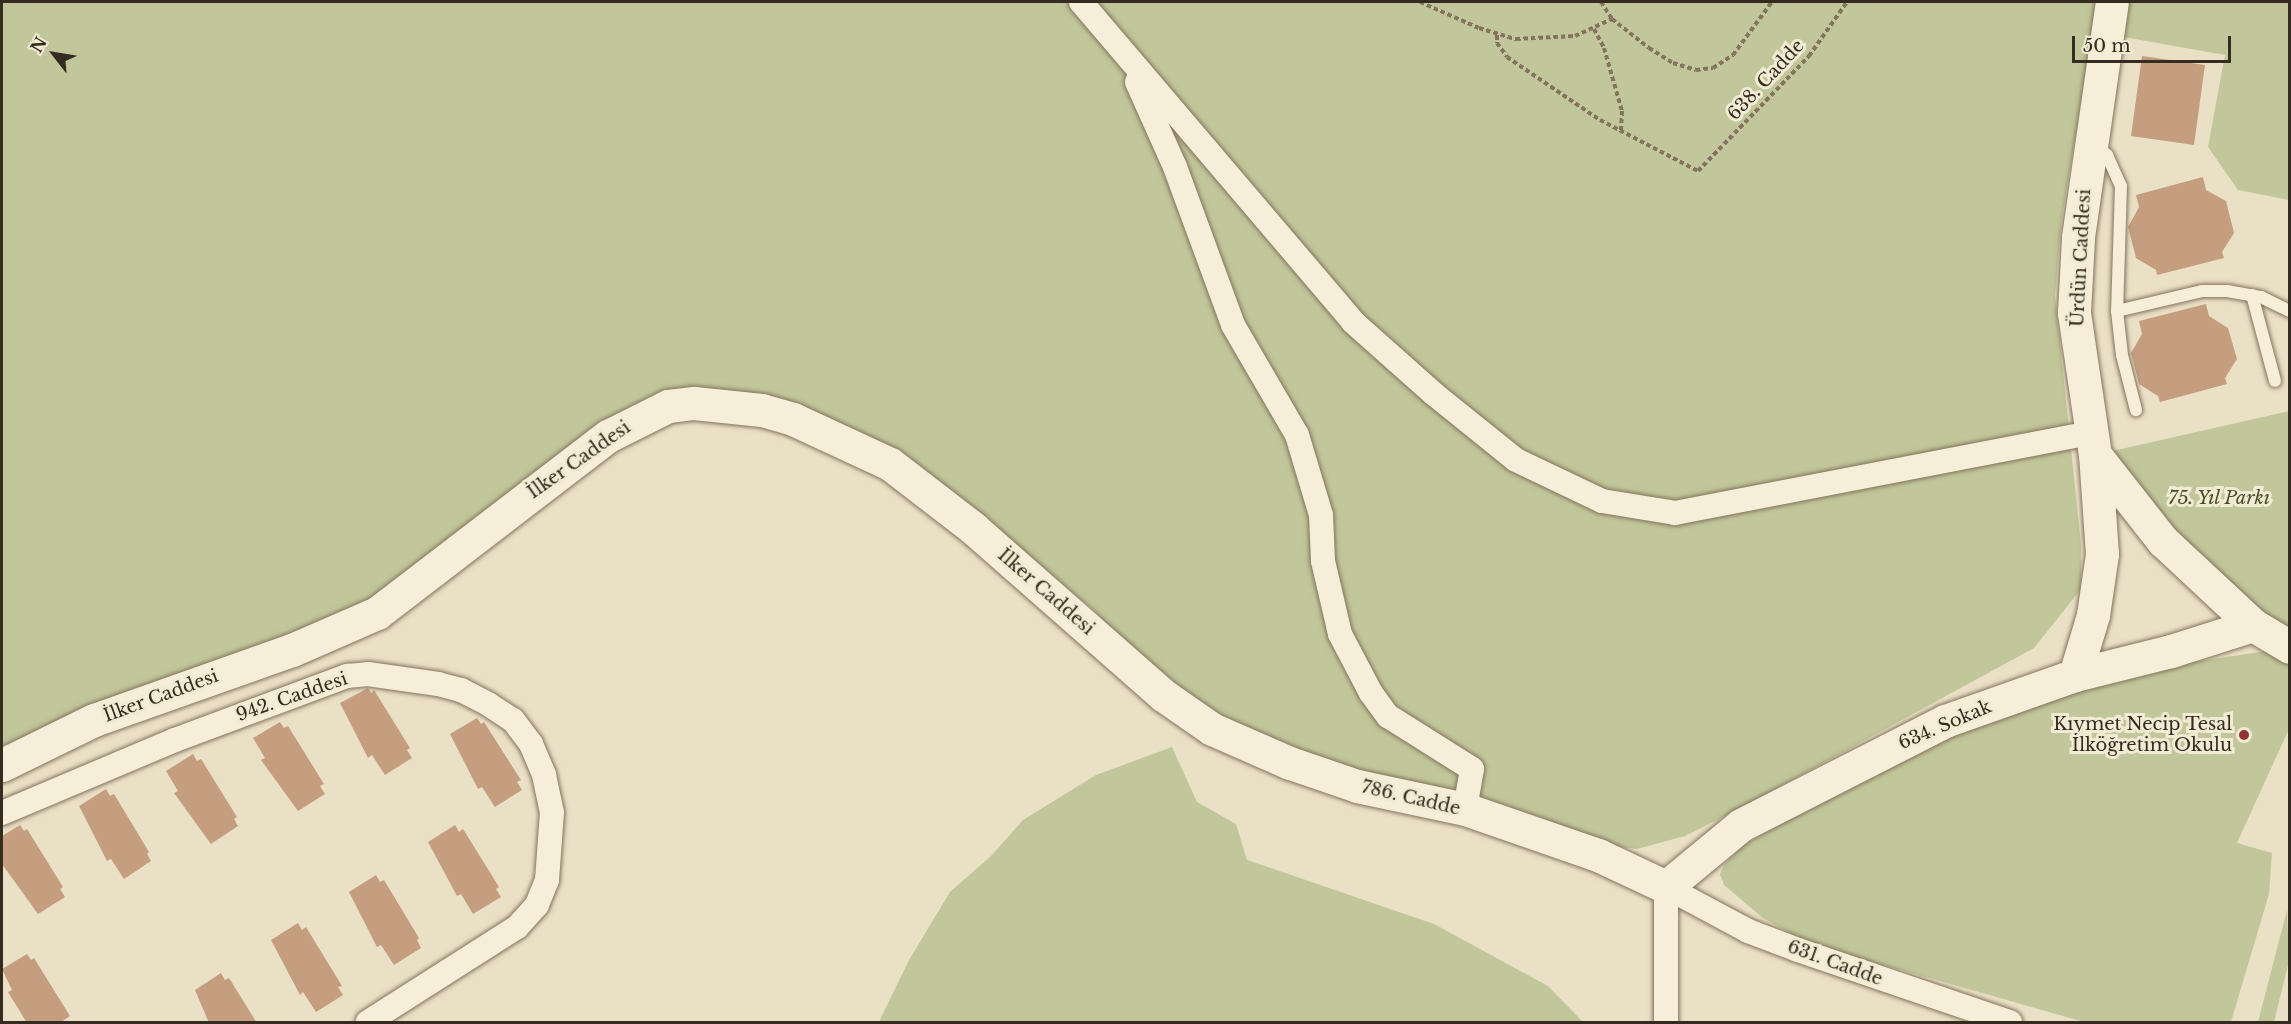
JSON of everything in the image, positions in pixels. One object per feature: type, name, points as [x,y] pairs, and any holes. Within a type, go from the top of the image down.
[{"type":"main road","name":"Ürdün Caddesi","points":[[2074,675],[2099,588],[2102,517],[2074,312],[2078,237],[2090,141],[2112,2]]},
{"type":"main road","name":"İlker Caddesi","points":[[2,765],[94,720],[292,650],[377,613],[608,436],[668,406],[694,403],[762,410],[793,419],[890,464],[957,515],[1163,694]]},
{"type":"main road","points":[[2093,444],[2163,541],[2253,625],[2289,646]]},
{"type":"main road","name":"634. Sokak","points":[[1666,887],[1741,825],[1945,721],[2074,675],[2171,651],[2253,625]]},
{"type":"main road","name":"786. Cadde","points":[[1163,694],[1212,729],[1290,763],[1357,786],[1466,809],[1598,855],[1666,887]]},
{"type":"street","points":[[1080,2],[1353,322],[1434,394],[1516,460],[1602,501],[1675,513],[2093,444]]},
{"type":"street","points":[[1080,2],[1143,94],[1187,197],[1212,276],[1233,325],[1297,435],[1322,515],[1323,561],[1340,633],[1371,693],[1388,716],[1472,769],[1466,809]]},
{"type":"street","name":"942. Caddesi","points":[[2,813],[186,735],[347,676],[368,674],[438,684],[462,690],[488,704],[513,720],[531,744],[544,775],[552,812],[547,880],[537,905],[518,927],[368,1023]]},
{"type":"street","points":[[1666,887],[1666,1023]]},
{"type":"street","name":"631. Cadde","points":[[1666,887],[1748,930],[1798,950],[2010,1023]]},
{"type":"lane","points":[[2090,141],[2107,155],[2121,186],[2117,310],[2122,354],[2136,410]]},
{"type":"lane","points":[[2117,310],[2202,291],[2252,295],[2289,311]]},
{"type":"lane","points":[[2252,295],[2275,381]]},
{"type":"path","points":[[1420,2],[1497,35],[1555,40],[1594,29],[1612,19]]},
{"type":"path","points":[[1602,2],[1612,19],[1673,63],[1696,70],[1713,68],[1733,56],[1772,2]]},
{"type":"path","name":"638. Cadde","points":[[1621,133],[1698,171],[1809,56],[1847,2]]},
{"type":"path","points":[[1594,29],[1604,48],[1622,111],[1621,133]]},
{"type":"path","points":[[1497,35],[1497,43],[1507,57],[1621,133]]},
{"type":"green space","points":[[2,2],[2098,2],[2061,222],[2055,296],[2081,544],[2081,589],[2034,648],[1735,811],[1685,836],[1637,849],[1594,844],[1352,770],[1238,728],[1139,659],[1091,607],[891,456],[677,403],[373,606],[2,746]]},
{"type":"green space","points":[[2112,2],[2289,2],[2289,200],[2238,190],[2208,147],[2225,55],[2107,34]]},
{"type":"green space","name":"75. Yıl Parkı","points":[[2289,411],[2289,647],[2095,455]]},
{"type":"green space","points":[[2280,649],[2289,655],[2289,729],[2237,843],[2272,853],[2269,894],[2231,1022],[2084,1022],[1810,944],[1763,918],[1724,885],[1720,874],[1724,865],[1742,846],[1854,783],[1951,735],[2055,696],[2173,665]]},
{"type":"green space","points":[[1172,747],[1197,802],[1236,824],[1247,860],[1434,924],[1548,986],[1583,1022],[879,1022],[909,960],[950,892],[991,856],[1023,820],[1096,775]]},
{"type":"green space","points":[[2287,910],[2289,961],[2274,1022],[2258,1022]]},
{"type":"building","points":[[2142,56],[2205,65],[2194,145],[2131,136]]},
{"type":"building","points":[[2203,177],[2206,190],[2226,201],[2234,233],[2222,252],[2224,258],[2157,275],[2156,270],[2136,258],[2128,227],[2139,207],[2136,195]]},
{"type":"building","points":[[2206,304],[2209,316],[2228,328],[2237,359],[2225,378],[2227,384],[2160,402],[2158,396],[2139,384],[2131,353],[2142,334],[2139,321]]},
{"type":"building","points":[[368,688],[371,693],[374,690],[410,748],[407,750],[412,758],[385,775],[372,755],[368,758],[340,703]]},
{"type":"building","points":[[477,718],[481,724],[484,722],[521,780],[517,782],[522,790],[495,807],[482,787],[478,789],[450,734]]},
{"type":"building","points":[[280,722],[284,728],[288,726],[324,784],[320,786],[325,794],[298,811],[261,760],[265,758],[253,738]]},
{"type":"building","points":[[193,754],[197,761],[201,759],[237,817],[234,819],[238,826],[211,844],[174,793],[178,791],[166,771]]},
{"type":"building","points":[[106,789],[110,796],[114,794],[149,852],[147,854],[151,861],[124,879],[111,859],[107,861],[79,806]]},
{"type":"building","points":[[20,825],[24,831],[27,829],[63,887],[60,889],[65,897],[38,914],[2,864],[2,836]]},
{"type":"building","points":[[455,825],[459,832],[463,829],[499,887],[496,889],[501,897],[473,914],[461,894],[457,896],[428,842]]},
{"type":"building","points":[[376,875],[380,882],[384,880],[419,938],[417,940],[421,948],[394,965],[381,945],[377,947],[349,892]]},
{"type":"building","points":[[298,923],[302,930],[306,927],[342,986],[338,987],[343,995],[316,1012],[303,992],[300,995],[271,940]]},
{"type":"building","points":[[27,954],[31,960],[34,958],[70,1016],[60,1023],[27,1023],[8,992],[12,990],[2,969]]},
{"type":"building","points":[[221,973],[225,980],[229,978],[257,1023],[209,1023],[195,990]]},
{"type":"place","name":"Kıymet Necip Tesal İlköğretim Okulu","points":[[2244,735]]}]
